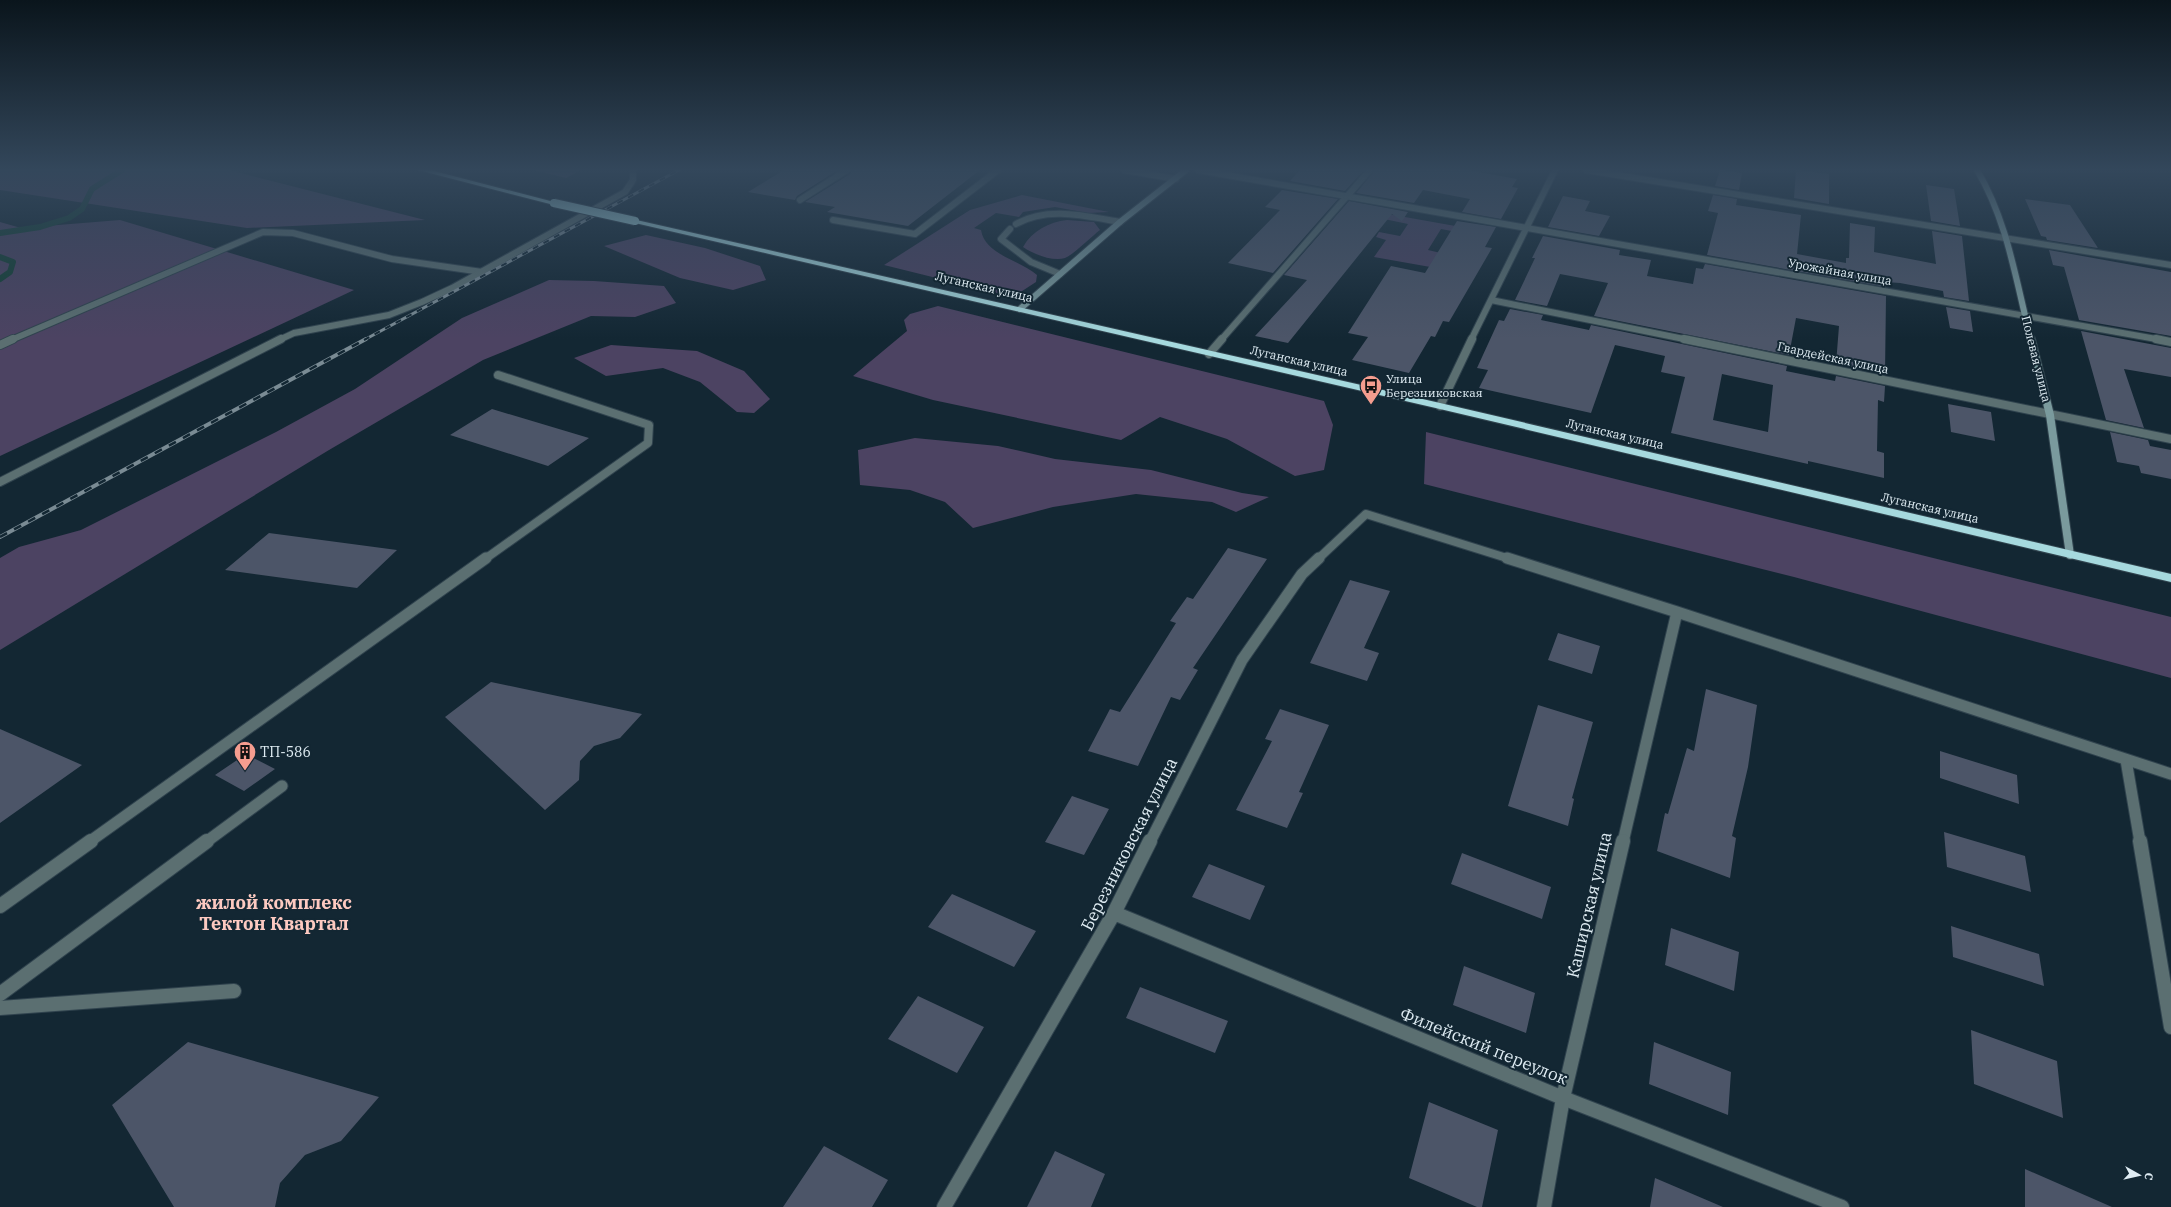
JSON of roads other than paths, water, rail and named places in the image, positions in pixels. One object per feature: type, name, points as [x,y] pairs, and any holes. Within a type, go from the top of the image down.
[{"type":"highway","name":"Луганская улица","points":[[658,226],[1440,406],[2171,578]]},
{"type":"street","points":[[0,482],[294,333],[389,315],[422,302],[482,272],[564,226]]},
{"type":"street","points":[[870,226],[915,234],[925,226]]},
{"type":"street","points":[[1020,309],[1115,226]]},
{"type":"street","points":[[1209,354],[1320,226]]},
{"type":"street","name":"Урожайная улица","points":[[1515,226],[2171,342]]},
{"type":"street","points":[[1926,226],[2171,265]]},
{"type":"street","name":"Полевая улица","points":[[2003,226],[2008,240],[2025,316],[2050,415],[2070,555]]},
{"type":"street","points":[[1010,228],[1001,239],[1031,262],[1060,274]]},
{"type":"street","points":[[1440,406],[1525,228]]},
{"type":"street","points":[[0,345],[263,232],[281,231],[302,234],[412,263],[482,272]]},
{"type":"street","name":"Гвардейская улица","points":[[1491,300],[2171,439]]},
{"type":"street","points":[[0,906],[648,443],[649,425],[498,375]]},
{"type":"street","name":"Березниковская улица","points":[[944,1207],[1114,913],[1242,660],[1302,574],[1366,514],[1677,612]]},
{"type":"street","points":[[1677,612],[2171,774]]},
{"type":"street","name":"Каширская улица","points":[[1544,1207],[1562,1098],[1677,612]]},
{"type":"street","points":[[2126,760],[2171,1027]]},
{"type":"street","points":[[0,994],[282,786]]},
{"type":"street","name":"Филейский переулок","points":[[1114,913],[1562,1098],[1842,1207]]},
{"type":"street","points":[[0,1008],[234,991]]},
{"type":"waterway","points":[[0,233],[42,226]]},
{"type":"waterway","points":[[0,257],[13,262],[10,272],[0,279]]},
{"type":"railway","points":[[364,340],[575,226]]},
{"type":"railway","points":[[0,537],[366,339]]},
{"type":"place","name":"Улица Березниковская","points":[[1371,406]]},
{"type":"place","name":"ТП-586","points":[[245,772]]},
{"type":"district","name":"жилой комплекс Тектон Квартал","points":[[274,913]]}]
